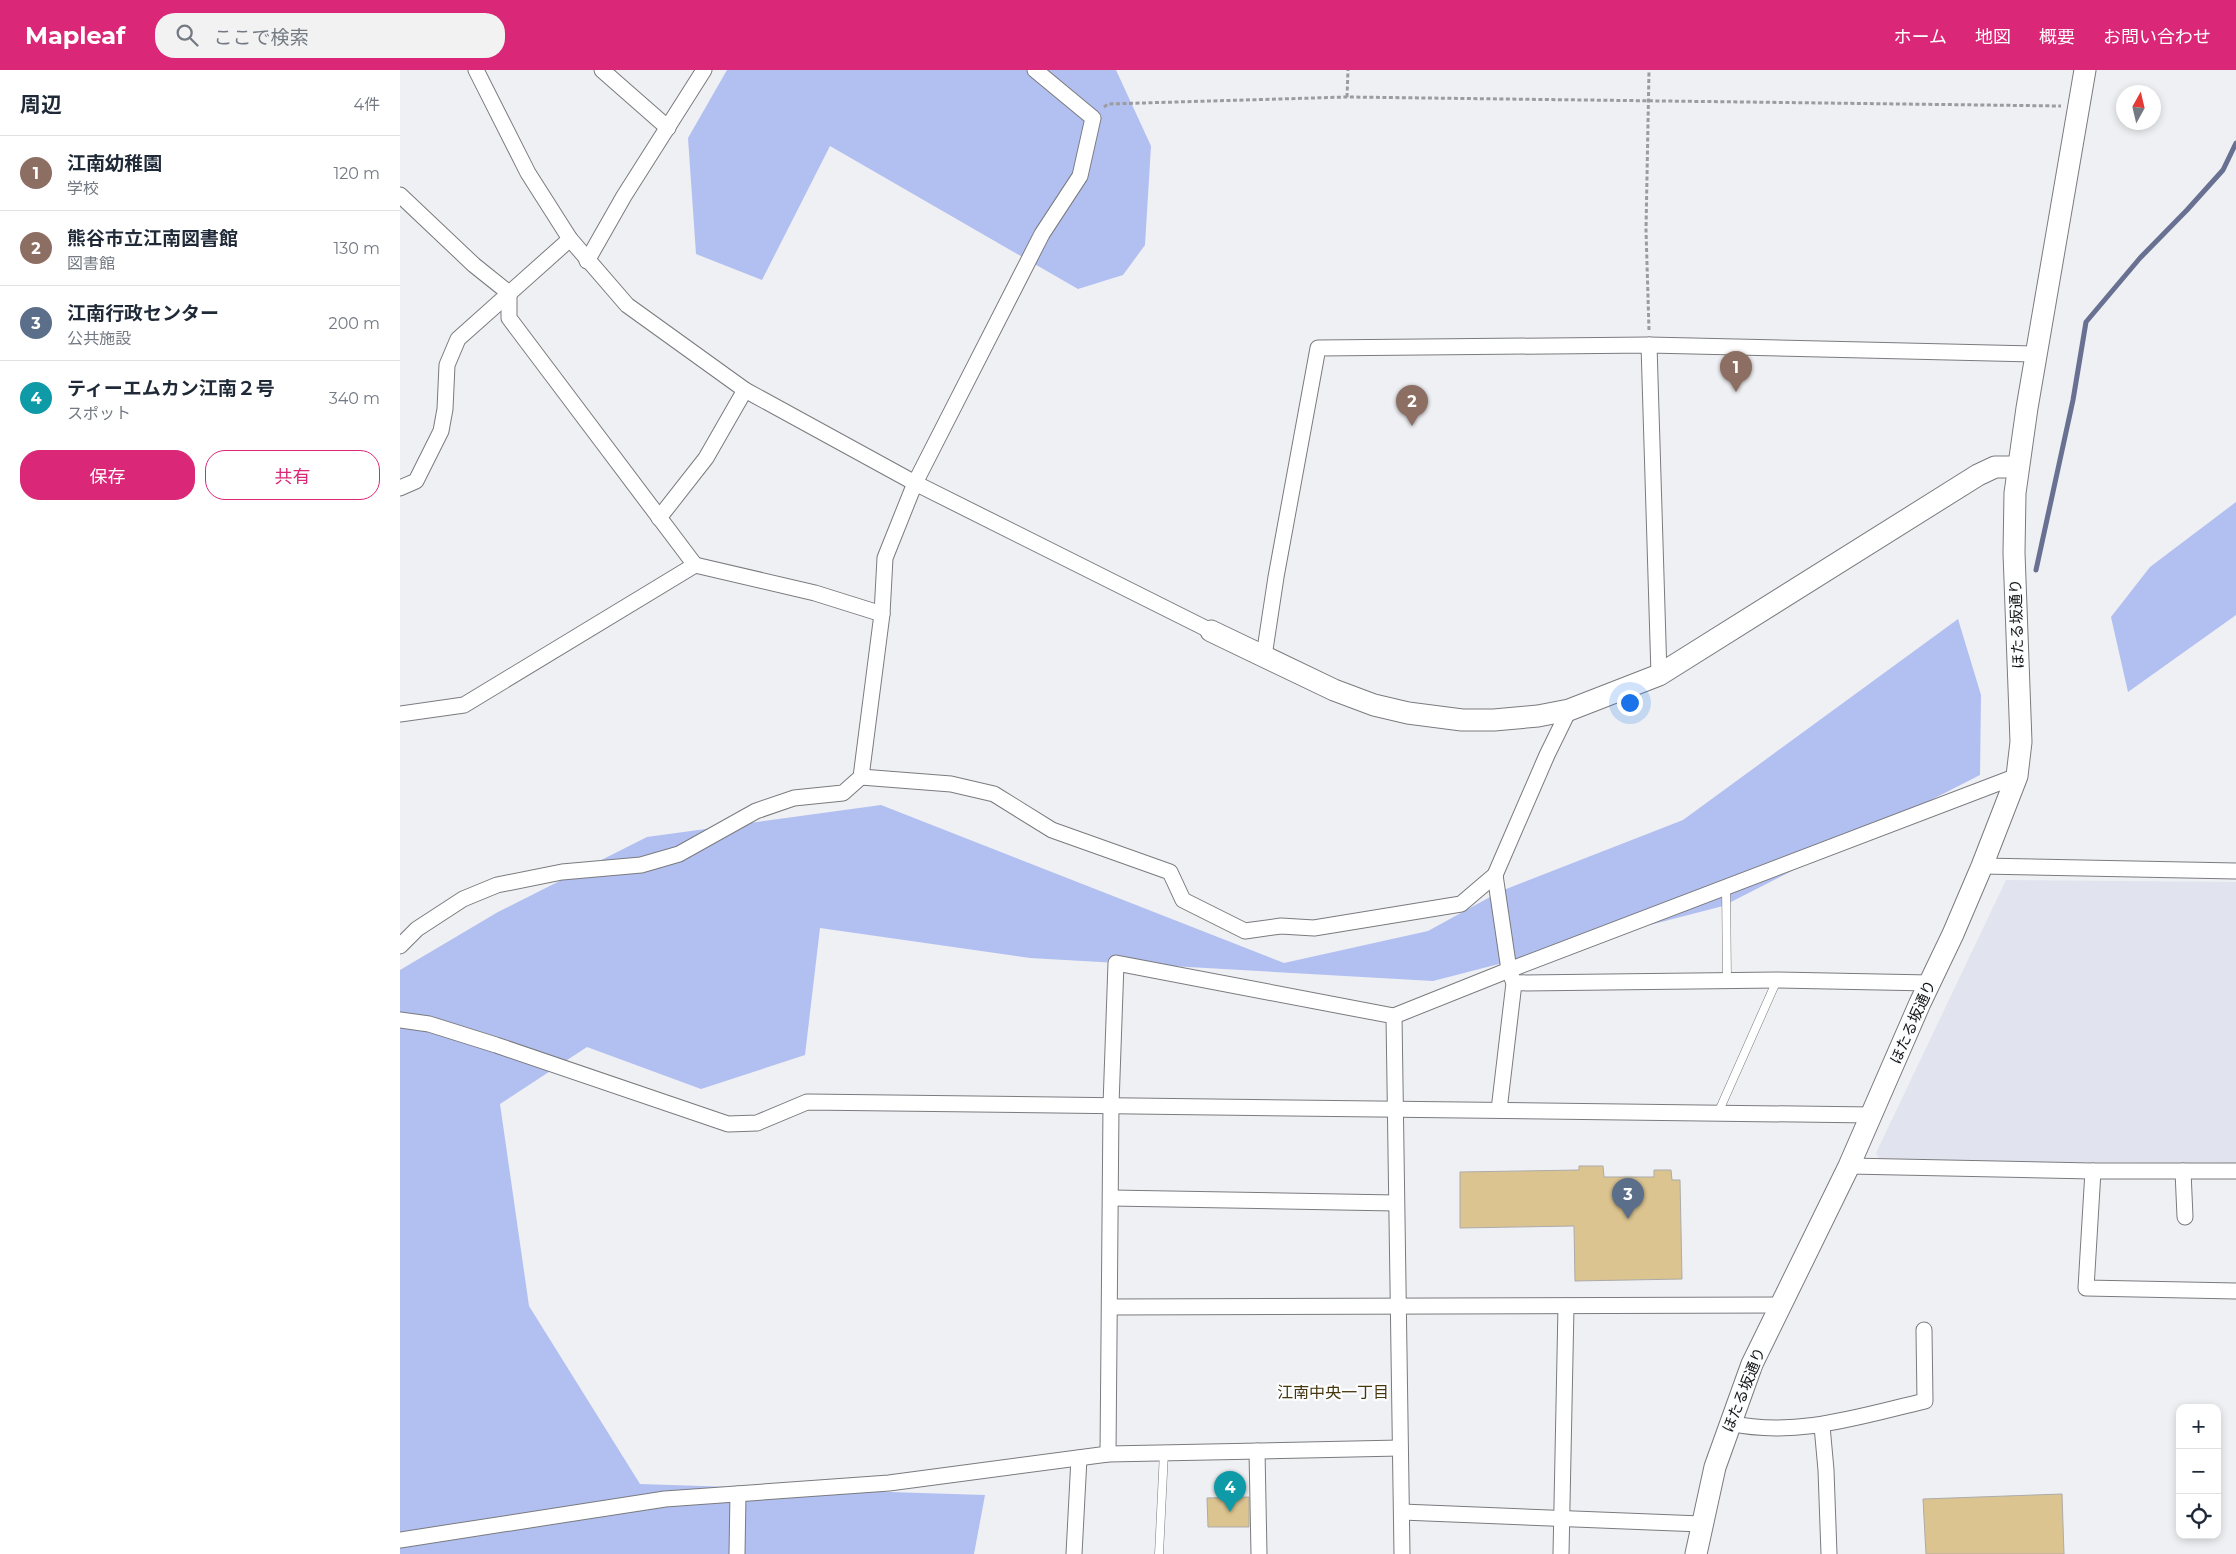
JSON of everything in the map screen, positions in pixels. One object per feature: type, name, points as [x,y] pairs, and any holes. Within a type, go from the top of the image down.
[{"type":"street","points":[[476,70],[528,173],[570,239],[587,261],[627,305],[745,390],[915,483],[1211,632],[1334,690],[1374,705],[1408,713],[1462,720],[1494,720],[1538,716],[1569,710],[1659,675],[1978,475],[1995,467],[2018,467]]},
{"type":"street","points":[[602,70],[668,128]]},
{"type":"street","points":[[587,261],[624,196],[704,70]]},
{"type":"street","points":[[400,946],[417,928],[463,898],[496,885],[562,872],[641,865],[679,854],[756,811],[794,798],[843,793],[861,777],[882,614],[885,558],[915,483],[1042,234],[1080,176],[1093,118],[1035,70]]},
{"type":"street","name":"ほたる坂通り","points":[[1696,1554],[1714,1467],[1752,1364],[1872,1115],[1982,866],[2017,776],[2020,742],[2014,553],[2015,493],[2084,70]]},
{"type":"street","points":[[400,195],[474,265],[509,294],[510,318],[696,565],[815,593],[882,614]]},
{"type":"street","points":[[400,488],[416,481],[441,431],[445,409],[447,365],[458,339],[570,239]]},
{"type":"street","points":[[1264,656],[1276,577],[1318,348],[1649,345],[2037,354]]},
{"type":"street","points":[[1649,345],[1659,675]]},
{"type":"street","points":[[659,518],[706,458],[745,390]]},
{"type":"street","points":[[400,714],[464,705],[696,565]]},
{"type":"street","points":[[861,777],[951,784],[994,794],[1052,830],[1170,872],[1183,900],[1245,931],[1282,926],[1314,928],[1461,904],[1495,874],[1547,755],[1569,710]]},
{"type":"street","points":[[1108,1454],[1111,1105],[1116,963],[1394,1016],[1512,976],[1726,887],[2017,776]]},
{"type":"street","points":[[1982,866],[2236,871]]},
{"type":"street","points":[[1495,874],[1512,976],[1499,1110]]},
{"type":"street","points":[[1512,976],[1930,982]]},
{"type":"street","points":[[1394,1016],[1402,1554]]},
{"type":"street","points":[[400,1020],[429,1024],[496,1045],[728,1124],[757,1122],[806,1102],[1872,1115]]},
{"type":"street","points":[[1849,1166],[2093,1171],[2236,1171]]},
{"type":"street","points":[[2093,1171],[2086,1288],[2236,1291]]},
{"type":"street","points":[[2183,1171],[2184,1217]]},
{"type":"street","points":[[1111,1198],[1396,1203]]},
{"type":"street","points":[[1561,1554],[1566,1306]]},
{"type":"street","points":[[1110,1307],[1780,1306]]},
{"type":"street","points":[[1730,1423],[1751,1428],[1822,1426],[1924,1401],[1924,1330]]},
{"type":"street","points":[[1822,1426],[1826,1470],[1829,1554]]},
{"type":"street","points":[[400,1540],[665,1499],[889,1483],[1108,1454],[1400,1448]]},
{"type":"street","points":[[1257,1450],[1259,1554]]},
{"type":"street","points":[[1074,1554],[1079,1458]]},
{"type":"street","points":[[737,1554],[738,1494]]},
{"type":"street","points":[[1402,1512],[1701,1524]]},
{"type":"lane","points":[[1726,887],[1727,980]]},
{"type":"lane","points":[[1718,1113],[1777,980]]},
{"type":"lane","points":[[1159,1554],[1164,1452]]},
{"type":"path","points":[[1347,97],[1348,70]]},
{"type":"path","points":[[1649,70],[1650,101],[1646,230],[1649,345]]},
{"type":"path","points":[[1093,118],[1108,104],[1347,97],[2079,106]]},
{"type":"shaded area","points":[[727,70],[1116,70],[1151,146],[1145,245],[1123,275],[1078,289],[830,146],[762,280],[696,254],[688,138]]},
{"type":"shaded area","points":[[2236,502],[2236,615],[2128,692],[2111,617],[2150,567]]},
{"type":"shaded area","points":[[1958,619],[1981,695],[1980,775],[1723,906],[1433,981],[1030,958],[820,928],[805,1055],[701,1089],[587,1047],[500,1104],[529,1306],[640,1484],[985,1495],[974,1554],[400,1554],[400,970],[498,912],[647,837],[881,805],[1284,963],[1428,931],[1501,891],[1683,820]]},
{"type":"shaded area","points":[[2006,880],[2236,882],[2236,1163],[1880,1161],[1876,1153]]},
{"type":"building","points":[[1579,1166],[1603,1166],[1604,1177],[1654,1177],[1654,1170],[1671,1170],[1672,1180],[1680,1180],[1682,1279],[1575,1281],[1574,1226],[1460,1228],[1460,1172],[1579,1170]]},
{"type":"building","points":[[2062,1494],[2064,1554],[1926,1554],[1923,1499]]},
{"type":"building","points":[[1249,1497],[1249,1527],[1208,1527],[1207,1498]]},
{"type":"waterway","points":[[2036,570],[2073,400],[2086,322],[2140,258],[2223,170],[2236,143]]},
{"type":"place","name":"江南幼稚園","points":[[1736,392]]},
{"type":"place","name":"熊谷市立江南図書館","points":[[1412,426]]},
{"type":"place","name":"江南行政センター","points":[[1628,1219]]},
{"type":"place","name":"ティーエムカン江南２号","points":[[1230,1512]]},
{"type":"district","name":"江南中央一丁目","points":[[1333,1392]]}]
